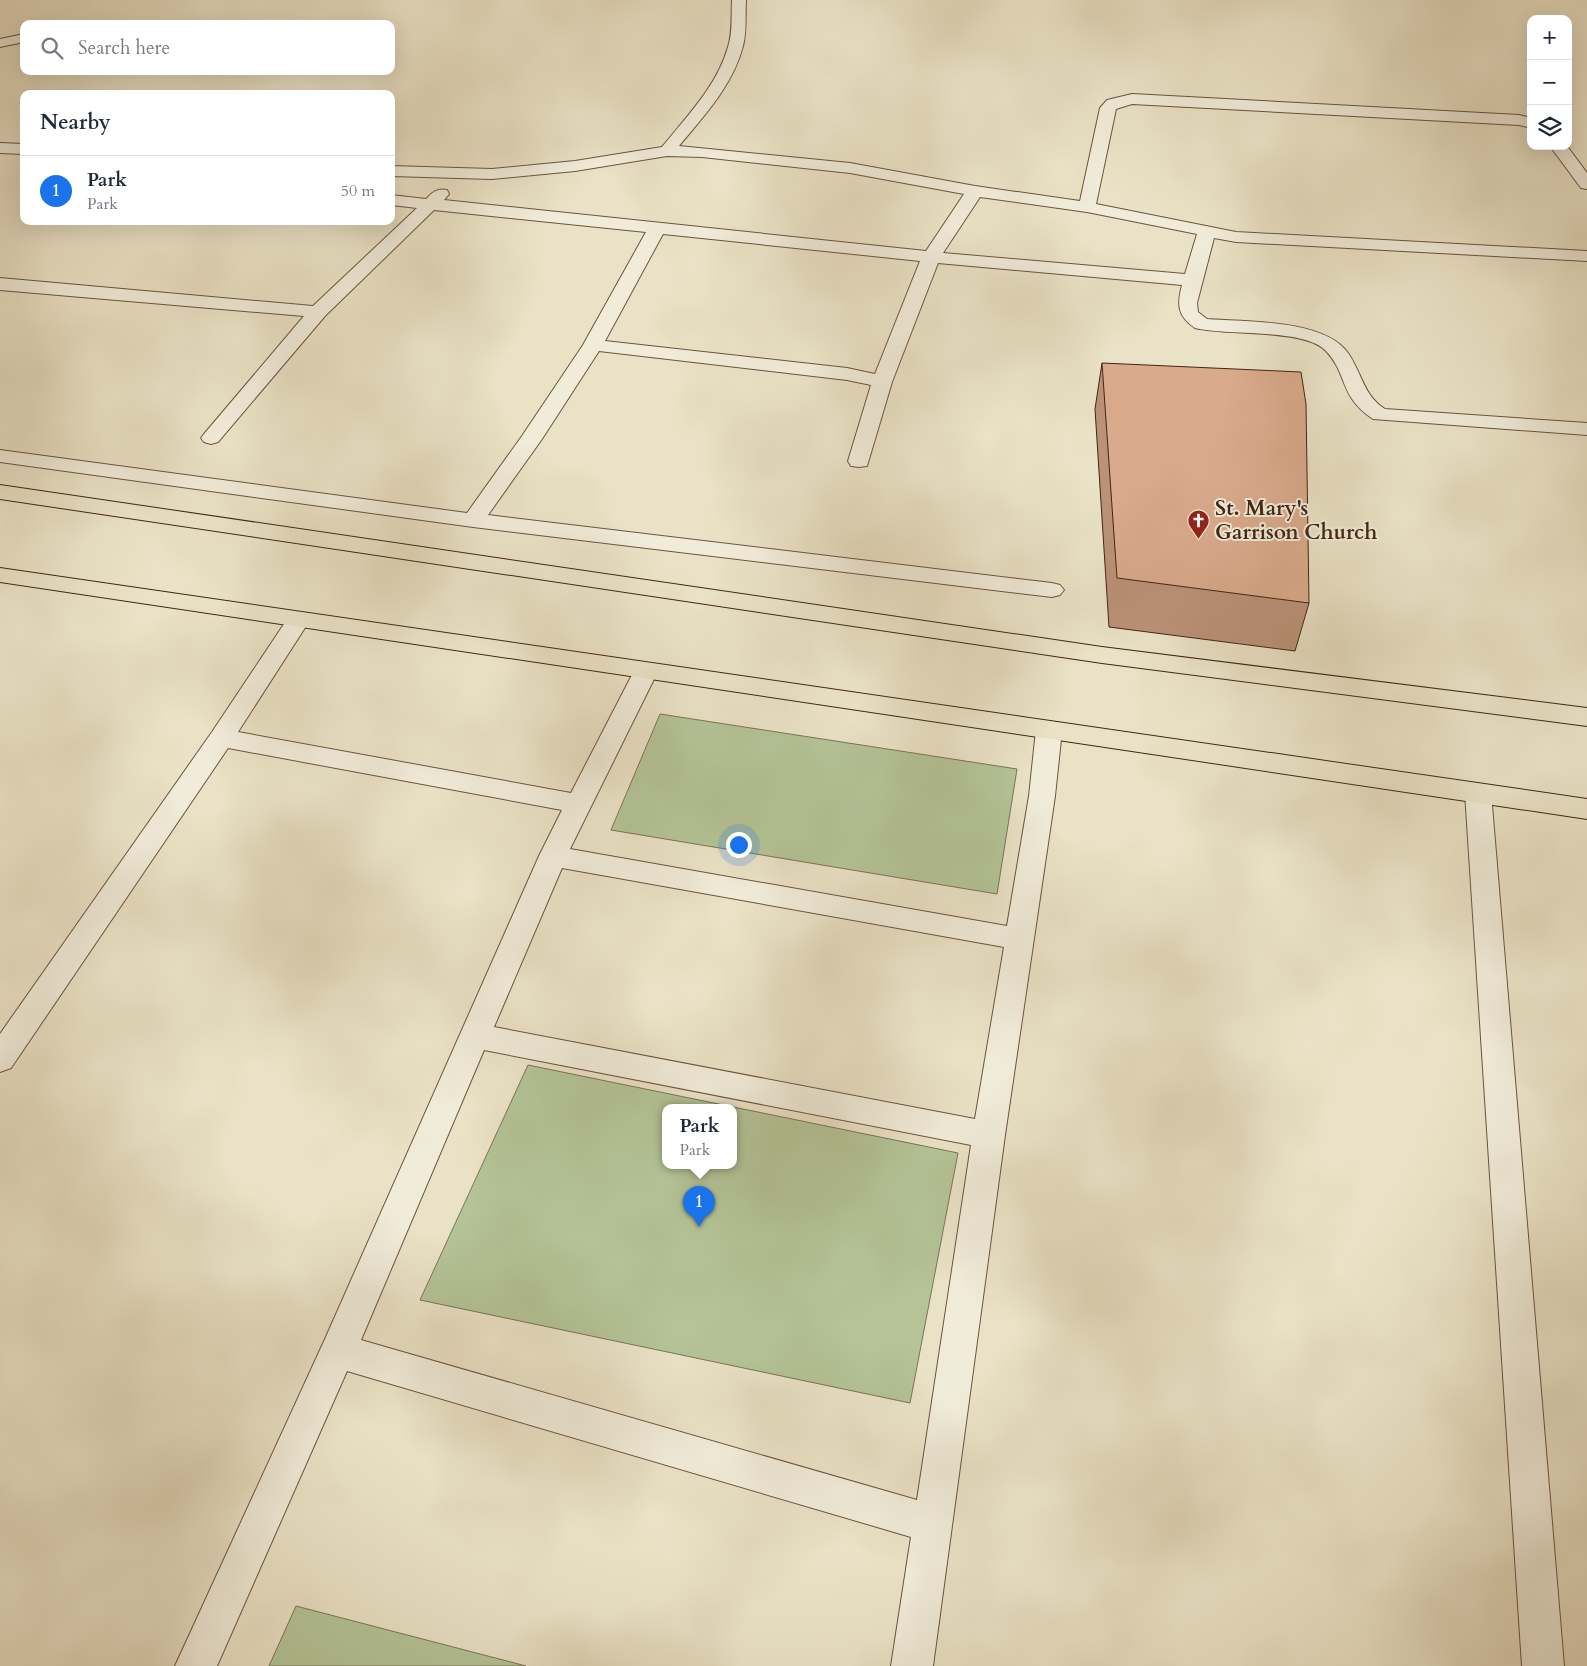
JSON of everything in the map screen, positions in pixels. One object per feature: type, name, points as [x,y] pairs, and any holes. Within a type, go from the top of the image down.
[{"type":"highway","points":[[0,492],[1102,655],[1587,717]]},
{"type":"highway","points":[[2,578],[1587,809]]},
{"type":"street","points":[[667,151],[706,103],[728,68],[736,44],[739,0]]},
{"type":"street","points":[[0,43],[20,39]]},
{"type":"street","points":[[1087,207],[1108,108],[1119,100],[1152,100],[1527,122]]},
{"type":"street","points":[[0,148],[20,149]]},
{"type":"street","points":[[1561,150],[1587,184]]},
{"type":"street","points":[[395,171],[460,175],[548,170],[667,151],[702,152],[850,168],[975,191],[1087,207],[1207,232],[1260,240],[1587,256]]},
{"type":"street","points":[[211,438],[318,312],[460,175]]},
{"type":"street","points":[[859,461],[882,382],[931,257],[975,191]]},
{"type":"street","points":[[395,200],[931,257],[1193,280]]},
{"type":"street","points":[[473,520],[531,438],[593,344],[657,229]]},
{"type":"street","points":[[1207,232],[1193,280],[1188,309],[1192,317],[1202,324],[1304,334],[1332,345],[1340,356],[1360,400],[1367,408],[1380,415],[1587,429]]},
{"type":"street","points":[[0,284],[318,312]]},
{"type":"street","points":[[593,344],[847,374],[882,382]]},
{"type":"street","points":[[0,456],[473,520],[1052,590]]},
{"type":"street","points":[[0,1059],[221,738],[298,620]]},
{"type":"street","points":[[196,1666],[338,1351],[553,856],[646,671]]},
{"type":"street","points":[[912,1666],[989,1135],[1042,796],[1049,730]]},
{"type":"street","points":[[221,738],[579,804]]},
{"type":"street","points":[[1478,793],[1543,1666]]},
{"type":"street","points":[[553,856],[1020,939]]},
{"type":"street","points":[[474,1036],[989,1135]]},
{"type":"street","points":[[338,1351],[934,1524]]},
{"type":"green space","points":[[660,714],[1017,769],[997,894],[611,830]]},
{"type":"green space","points":[[528,1065],[719,1104],[662,1104],[662,1169],[737,1169],[737,1108],[958,1153],[910,1403],[420,1300]]},
{"type":"green space","points":[[296,1606],[526,1666],[269,1666]]},
{"type":"building","name":"St. Mary's Garrison Church","points":[[1102,363],[1301,372],[1306,404],[1309,603],[1117,578]]},
{"type":"place","name":"St. Mary's Garrison Church","points":[[1199,539]]},
{"type":"place","name":"Park","points":[[699,1227]]}]
